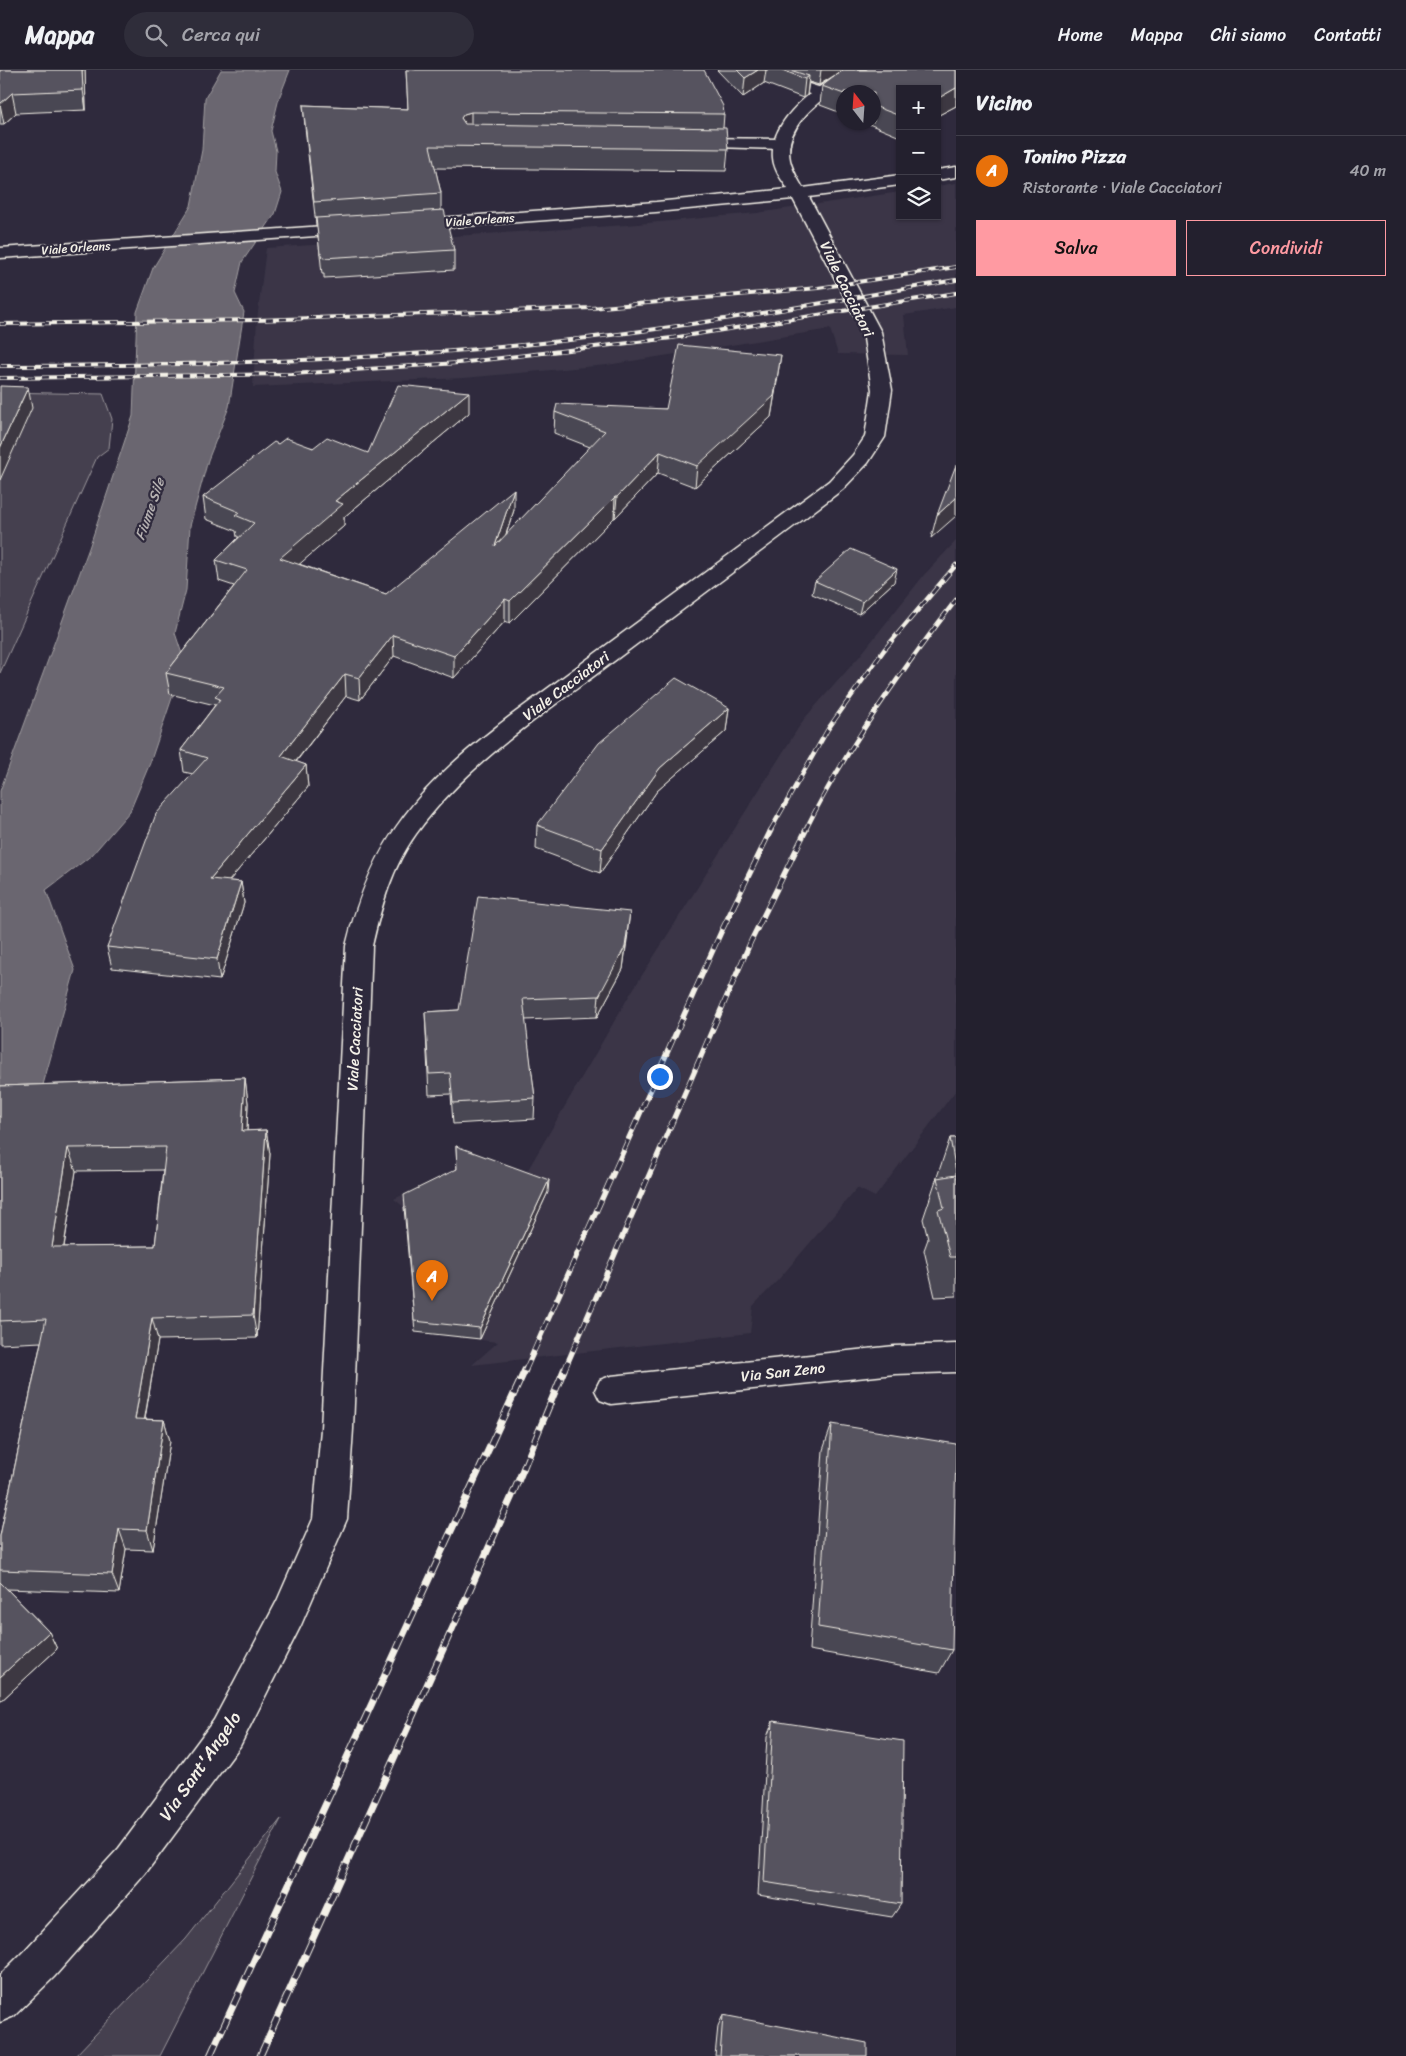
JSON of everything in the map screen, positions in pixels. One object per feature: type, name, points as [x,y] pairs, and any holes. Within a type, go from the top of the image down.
[{"type":"street","points":[[748,70],[822,93]]},
{"type":"street","points":[[676,142],[782,144],[795,115],[822,93],[858,70]]},
{"type":"street","name":"Viale Cacciatori","points":[[337,1429],[359,946],[366,915],[385,868],[406,829],[433,797],[497,738],[836,485],[861,459],[875,437],[882,390],[872,332],[784,166],[781,156],[782,144]]},
{"type":"street","points":[[941,174],[956,172]]},
{"type":"street","name":"Viale Orleans","points":[[398,226],[587,213],[799,194],[896,181]]},
{"type":"street","name":"Viale Orleans","points":[[0,253],[369,228]]},
{"type":"street","name":"Via San Zeno","points":[[611,1390],[895,1360],[956,1358]]},
{"type":"street","name":"Via Sant'Angelo","points":[[0,2002],[40,1963],[132,1861],[227,1733],[289,1613],[330,1519],[337,1429]]},
{"type":"shaded area","points":[[956,183],[956,307],[904,315],[908,355],[838,354],[830,329],[607,365],[464,378],[253,387],[257,320],[266,248],[627,225],[757,213],[896,193],[896,220],[941,220],[941,185]]},
{"type":"shaded area","points":[[0,392],[103,394],[112,419],[109,448],[97,457],[0,673]]},
{"type":"shaded area","points":[[956,541],[956,1090],[875,1197],[857,1188],[779,1279],[753,1306],[750,1333],[472,1365],[498,1342],[415,1332],[404,1207],[394,1199],[480,1158],[526,1173],[629,996],[804,719],[859,657],[924,575]]},
{"type":"shaded area","points":[[281,1819],[160,2056],[75,2056],[186,1939]]},
{"type":"water","name":"Fiume Sile","points":[[221,70],[290,70],[279,98],[271,131],[276,151],[275,172],[282,192],[275,214],[242,262],[235,293],[244,312],[229,407],[208,460],[190,526],[186,590],[175,633],[182,654],[176,686],[150,763],[130,811],[92,855],[46,890],[75,970],[29,1135],[0,1172],[0,791],[89,548],[133,416],[137,312],[153,268],[191,206],[202,150],[205,98]]},
{"type":"building","points":[[0,70],[82,70],[83,90],[12,93],[0,104]]},
{"type":"building","points":[[406,70],[704,70],[723,106],[724,114],[471,112],[464,114],[461,118],[465,124],[726,128],[728,149],[430,146],[441,193],[314,202],[303,105],[408,109]]},
{"type":"building","points":[[737,70],[758,70],[745,78]]},
{"type":"building","points":[[782,70],[790,70],[809,76],[805,79]]},
{"type":"building","points":[[843,70],[956,70],[956,88],[941,97],[941,85],[896,85],[896,114],[881,109],[881,85],[836,85],[836,91],[822,86]]},
{"type":"building","points":[[444,210],[454,250],[323,258],[322,254],[320,254],[316,218]]},
{"type":"building","points":[[679,345],[781,355],[774,396],[697,466],[660,452],[617,497],[510,601],[505,599],[454,656],[393,635],[359,678],[345,674],[281,756],[306,765],[210,879],[241,882],[217,959],[107,947],[156,814],[207,758],[181,750],[220,699],[215,697],[224,687],[166,673],[247,570],[216,560],[254,523],[235,515],[239,512],[203,497],[274,442],[278,444],[286,438],[313,448],[327,437],[368,453],[398,385],[469,392],[335,501],[343,504],[280,558],[386,594],[514,489],[495,546],[605,431],[555,412],[557,404],[666,409]]},
{"type":"building","points":[[0,386],[28,387],[0,448]]},
{"type":"building","points":[[956,465],[956,498],[937,515]]},
{"type":"building","points":[[851,549],[897,569],[862,602],[815,581]]},
{"type":"building","points":[[676,678],[729,708],[660,768],[602,849],[537,825],[599,743]]},
{"type":"building","points":[[478,896],[630,912],[625,947],[599,996],[523,999],[535,1098],[453,1103],[450,1073],[429,1074],[425,1012],[459,1010]]},
{"type":"building","points":[[245,1078],[242,1131],[266,1130],[253,1315],[152,1318],[135,1419],[164,1420],[147,1530],[119,1529],[112,1574],[0,1570],[0,1536],[46,1319],[0,1321],[0,1086]],"holes":[[[166,1147],[155,1246],[52,1247],[68,1148]]]},
{"type":"building","points":[[950,1138],[956,1138],[956,1172]]},
{"type":"building","points":[[456,1146],[549,1180],[480,1328],[414,1321],[404,1195],[457,1169]]},
{"type":"building","points":[[956,1175],[956,1257],[950,1257],[938,1210],[944,1208],[937,1178]]},
{"type":"building","points":[[832,1424],[956,1444],[952,1650],[818,1627]]},
{"type":"building","points":[[0,1582],[49,1632],[0,1677]]},
{"type":"building","points":[[773,1721],[903,1741],[901,1904],[764,1882]]},
{"type":"building","points":[[723,2015],[867,2043],[867,2056],[720,2056]]},
{"type":"railway","points":[[0,324],[257,320],[591,308],[818,288],[956,267]]},
{"type":"railway","points":[[0,366],[256,362],[384,356],[512,346],[679,326],[956,280]]},
{"type":"railway","points":[[0,378],[292,374],[458,363],[672,338],[956,293]]},
{"type":"railway","points":[[770,831],[828,729],[884,650],[956,565]]},
{"type":"railway","points":[[805,831],[856,741],[915,655],[956,600]]},
{"type":"railway","points":[[525,1371],[721,932],[771,830]]},
{"type":"railway","points":[[564,1371],[751,941],[806,830]]},
{"type":"railway","points":[[210,2056],[525,1370]]},
{"type":"railway","points":[[260,2056],[512,1496],[564,1370]]},
{"type":"place","name":"Tonino Pizza","points":[[432,1301]]}]
